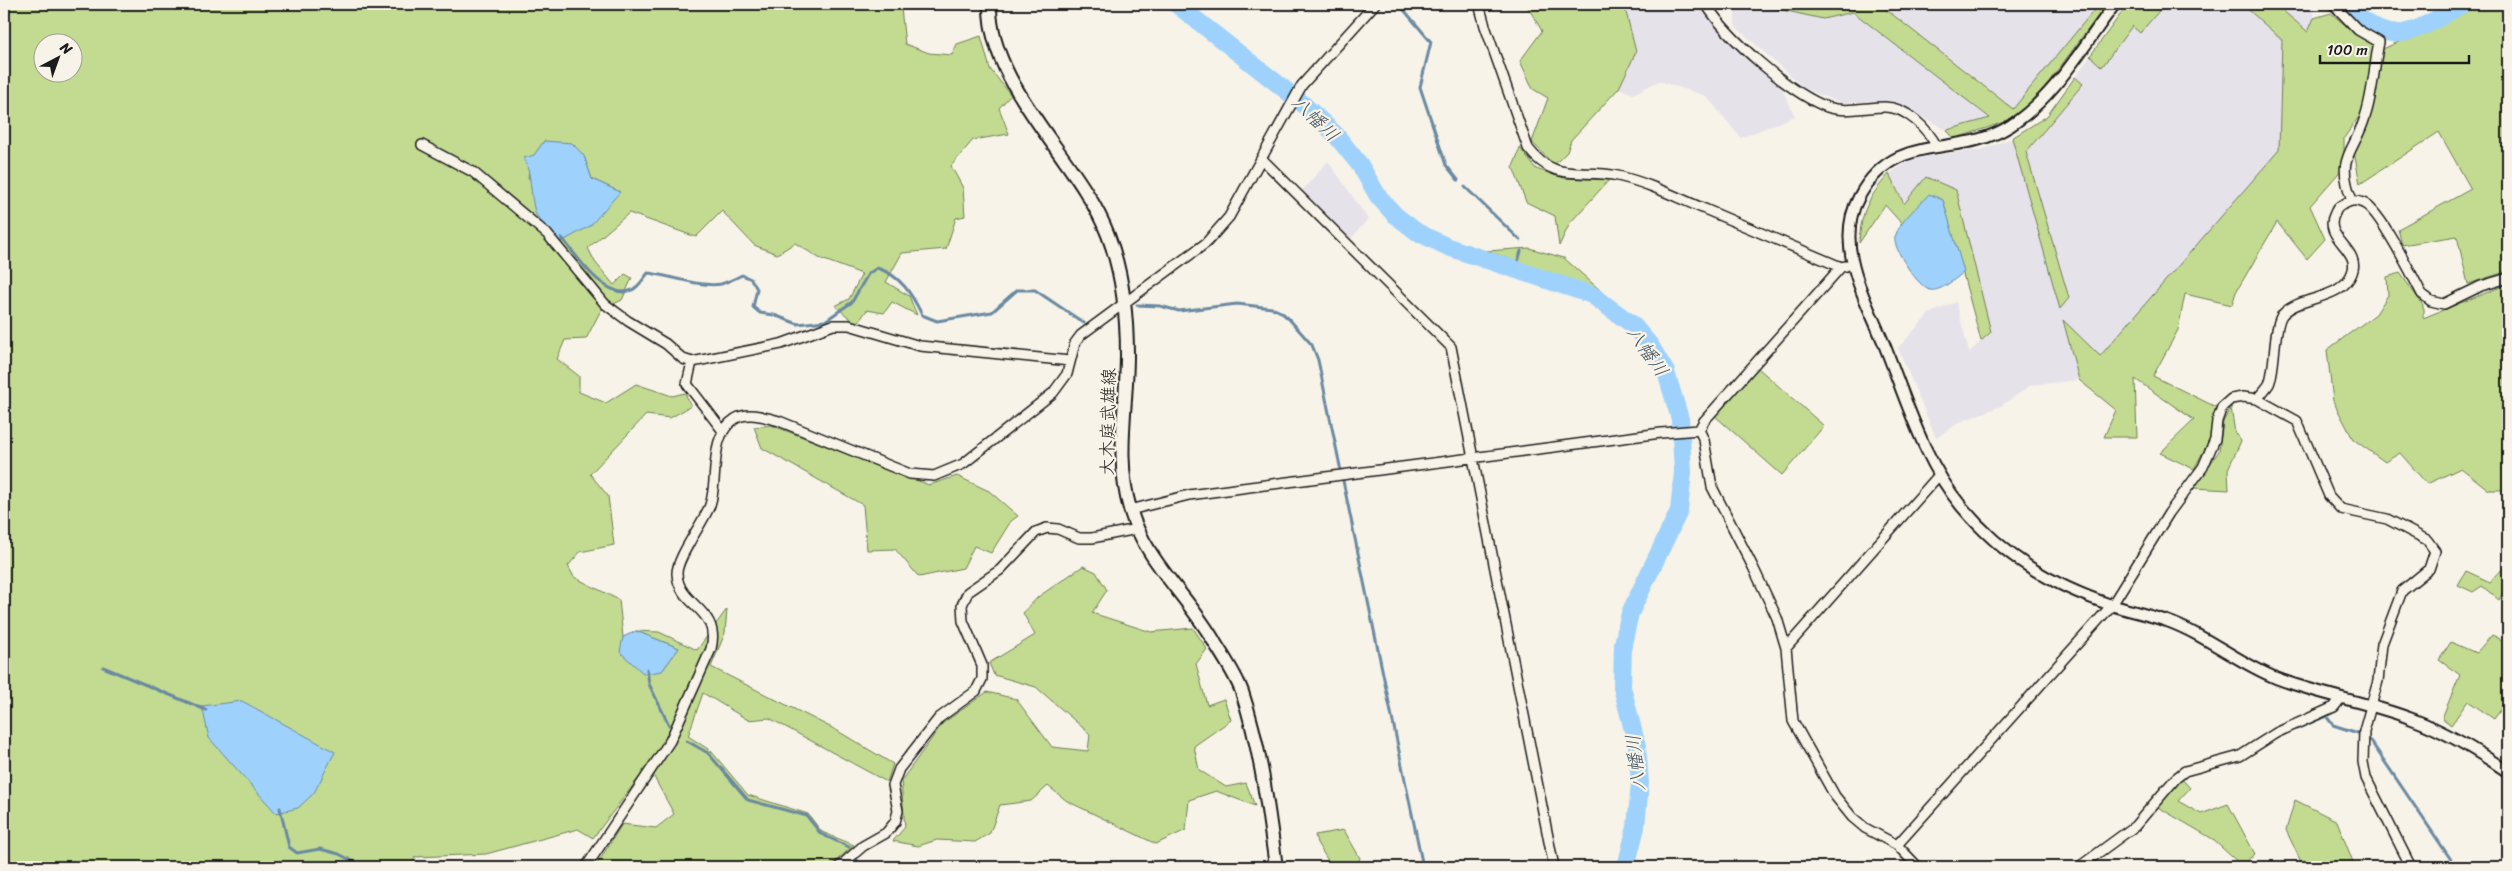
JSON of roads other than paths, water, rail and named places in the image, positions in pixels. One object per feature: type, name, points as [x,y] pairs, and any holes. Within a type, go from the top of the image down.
[{"type":"main road","name":"大木庭武雄線","points":[[990,4],[994,35],[1001,55],[1017,88],[1091,201],[1108,234],[1121,275],[1125,302],[1127,356],[1122,474],[1130,510],[1137,529],[1153,557],[1214,640],[1241,690],[1255,736],[1276,867]]},
{"type":"street","points":[[586,867],[670,741],[711,649],[714,636],[711,623],[680,587],[677,572],[710,506],[718,443],[723,431],[735,420],[757,415],[779,420],[910,474],[934,476],[963,464],[1054,393],[1067,374],[1074,343],[1081,335],[1206,243],[1219,230],[1229,217],[1302,85],[1375,4]]},
{"type":"street","points":[[1479,4],[1528,148],[1538,161],[1549,169],[1564,173],[1604,174],[1651,186],[1841,267]]},
{"type":"street","points":[[1706,4],[1727,31],[1784,82],[1807,97],[1829,107],[1848,110],[1886,106],[1898,110],[1919,123],[1932,136],[1937,147]]},
{"type":"street","points":[[2115,4],[2052,89],[2030,112],[2006,128],[1975,140],[1907,152],[1885,164],[1869,181],[1858,199],[1850,219],[1848,238],[1853,264],[1939,475],[1961,506],[1989,537],[2016,560],[2054,583],[2112,605],[2186,629],[2276,678],[2412,718],[2458,740],[2508,772]]},
{"type":"street","points":[[2332,4],[2358,30],[2379,42],[2365,118],[2346,155],[2346,183],[2352,200]]},
{"type":"street","points":[[422,145],[473,172],[547,234],[605,304],[628,321],[666,344],[683,359],[692,362],[781,344],[833,325],[849,324],[920,346],[1070,361]]},
{"type":"street","points":[[1262,159],[1451,347],[1554,867]]},
{"type":"street","points":[[2257,399],[2269,383],[2280,316],[2292,305],[2328,295],[2348,282],[2353,271],[2352,258],[2333,234],[2330,220],[2338,207],[2352,200],[2365,203],[2377,214],[2422,294],[2431,301],[2444,304],[2481,286],[2508,278]]},
{"type":"street","points":[[1696,431],[1841,267],[1853,264]]},
{"type":"street","points":[[692,362],[687,384],[692,393],[713,415],[723,431]]},
{"type":"street","points":[[1897,845],[2112,605],[2169,512],[2203,467],[2215,439],[2217,421],[2222,407],[2232,399],[2257,399],[2297,421],[2329,496],[2341,509],[2387,519],[2427,540],[2434,551],[2429,569],[2402,591],[2382,644],[2378,681],[2364,731],[2363,762],[2366,778],[2410,867]]},
{"type":"street","points":[[1130,510],[1189,495],[1661,433],[1696,431]]},
{"type":"street","points":[[1696,431],[1704,440],[1712,486],[1765,592],[1786,648],[1793,721],[1835,796],[1852,817],[1865,828],[1897,845],[1918,867]]},
{"type":"street","points":[[1786,648],[1939,475]]},
{"type":"street","points":[[839,867],[863,846],[886,832],[895,822],[898,811],[893,785],[900,769],[938,718],[976,691],[982,679],[982,665],[963,621],[962,605],[968,592],[994,575],[1036,532],[1047,528],[1058,529],[1079,538],[1092,538],[1137,529]]},
{"type":"street","points":[[2079,867],[2135,826],[2176,778],[2185,771],[2240,756],[2276,733],[2334,707],[2341,698]]},
{"type":"water","points":[[544,141],[572,143],[584,156],[592,179],[620,192],[590,226],[561,242],[543,224],[535,212],[524,158],[534,155]]},
{"type":"water","points":[[1929,194],[1943,200],[1964,272],[1948,284],[1934,290],[1925,288],[1913,275],[1902,258],[1895,242],[1897,231],[1901,225]]},
{"type":"water","points":[[636,631],[679,648],[662,671],[644,674],[620,652],[623,637]]},
{"type":"water","points":[[242,701],[335,752],[314,793],[298,808],[276,813],[209,738],[202,706]]},
{"type":"waterway","name":"八幡川","points":[[1176,4],[1302,103],[1335,134],[1360,165],[1378,196],[1395,215],[1417,232],[1448,247],[1592,295],[1633,325],[1650,345],[1666,372],[1680,419],[1683,472],[1679,511],[1630,613],[1623,644],[1622,687],[1637,746],[1640,783],[1636,827],[1626,867]]},
{"type":"waterway","points":[[1399,4],[1431,42],[1420,87],[1446,165],[1458,180]]},
{"type":"waterway","points":[[2345,4],[2361,19],[2376,29],[2389,33],[2402,33],[2416,29],[2463,4]]},
{"type":"waterway","points":[[1465,187],[1520,240]]},
{"type":"waterway","points":[[562,238],[592,275],[612,289],[622,292],[632,290],[639,285],[648,273],[713,285],[724,283],[742,275],[751,279],[757,289],[753,307],[760,313],[774,315],[798,324],[825,321],[852,302],[868,274],[877,268],[899,280],[914,300],[922,315],[937,321],[992,312],[1017,290],[1035,290],[1084,323]]},
{"type":"waterway","points":[[1516,269],[1521,251]]},
{"type":"waterway","points":[[1137,305],[1160,306],[1179,311],[1237,304],[1272,308],[1281,312],[1289,319],[1312,345],[1318,360],[1423,867]]},
{"type":"waterway","points":[[103,667],[206,710]]},
{"type":"waterway","points":[[647,669],[649,684],[669,725]]},
{"type":"waterway","points":[[2291,731],[2326,716],[2333,725],[2358,733]]},
{"type":"waterway","points":[[2370,740],[2456,867]]},
{"type":"waterway","points":[[687,741],[708,753],[748,800],[807,816],[821,834],[849,847]]},
{"type":"waterway","points":[[280,808],[289,847],[297,853],[320,849],[339,854],[364,867]]},
{"type":"waterway","points":[[857,859],[859,867]]}]
